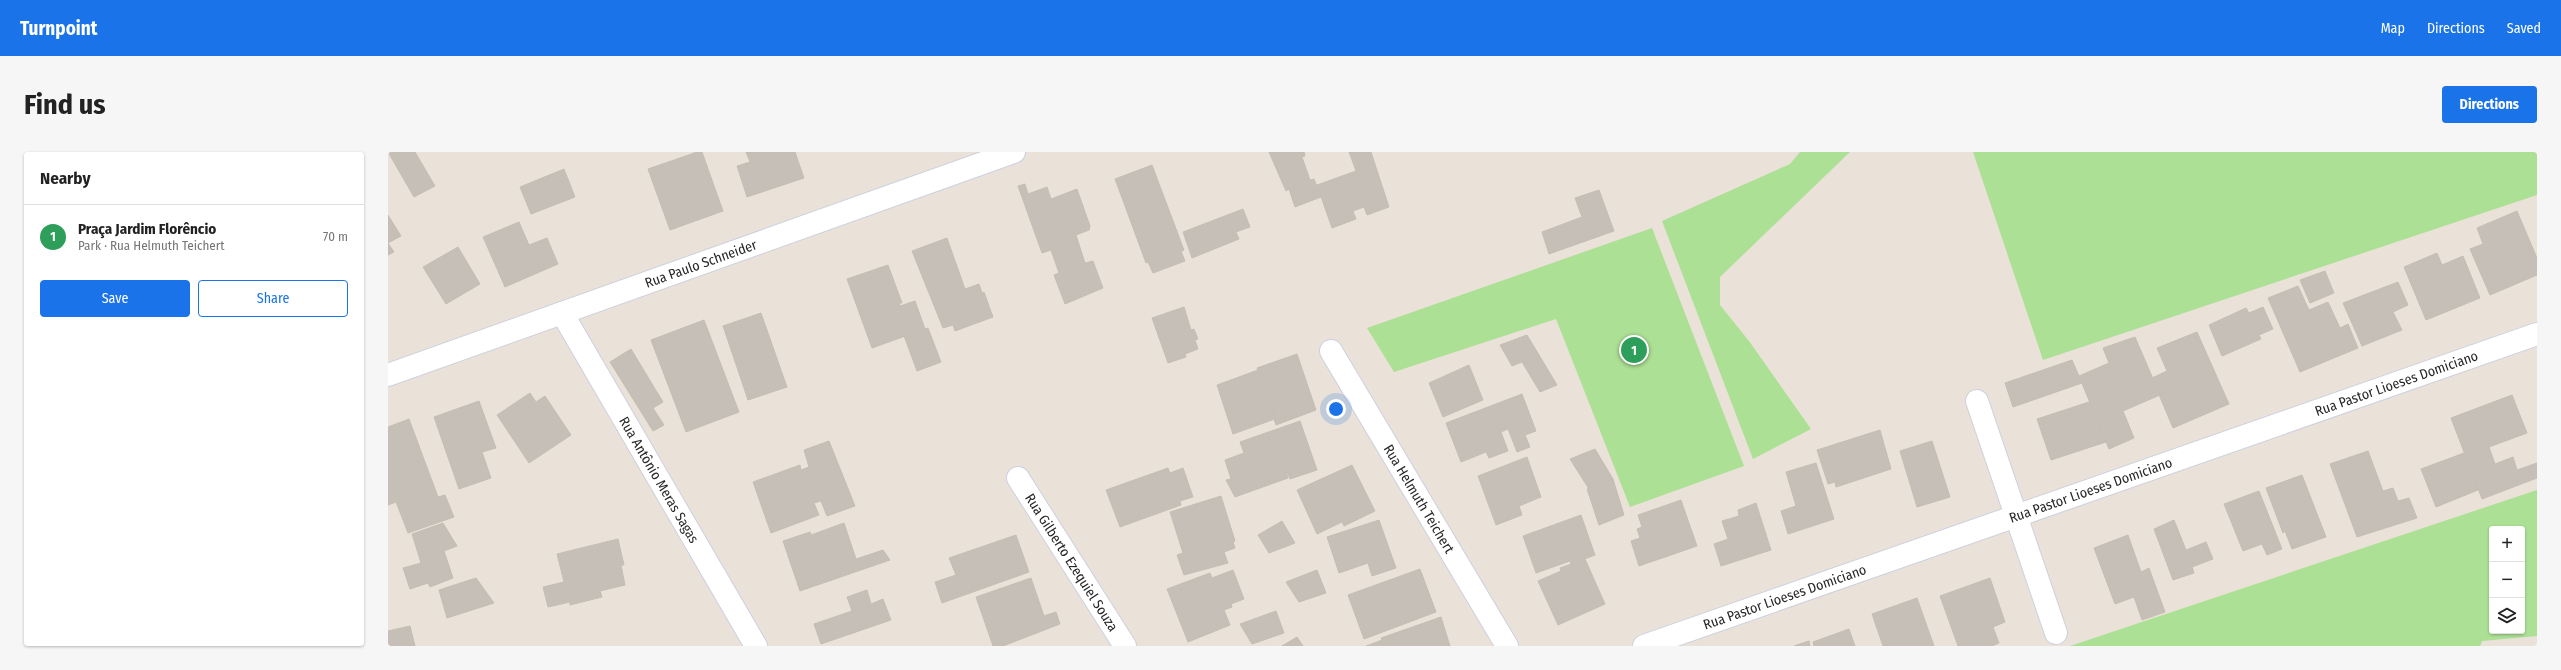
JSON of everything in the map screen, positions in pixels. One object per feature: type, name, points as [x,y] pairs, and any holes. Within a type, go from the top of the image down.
[{"type":"street","name":"Rua Paulo Schneider","points":[[388,375],[1014,152]]},
{"type":"street","name":"Rua Antônio Meras Sagas","points":[[562,313],[756,646]]},
{"type":"street","name":"Rua Pastor Lioeses Domiciano","points":[[1644,646],[2537,334]]},
{"type":"street","name":"Rua Helmuth Teichert","points":[[1331,351],[1507,646]]},
{"type":"street","points":[[1977,401],[2056,633]]},
{"type":"street","name":"Rua Gilberto Ezequiel Souza","points":[[1018,478],[1125,646]]},
{"type":"green space","points":[[1800,152],[1850,152],[1720,277],[1720,305],[1749,341],[1811,429],[1753,459],[1662,221],[1790,164]]},
{"type":"green space","points":[[1973,152],[2537,152],[2537,195],[2043,360]]},
{"type":"green space","points":[[1652,228],[1744,466],[1630,507],[1556,319],[1394,372],[1367,328]]},
{"type":"green space","points":[[2537,490],[2537,636],[2482,641],[2480,646],[2070,646]]},
{"type":"building","points":[[388,152],[415,152],[435,186],[414,197]]},
{"type":"building","points":[[697,152],[702,152],[723,211],[670,230],[648,169]]},
{"type":"building","points":[[746,152],[795,152],[804,178],[747,197],[737,166],[750,162]]},
{"type":"building","points":[[1269,152],[1304,152],[1305,156],[1302,157],[1310,180],[1314,179],[1321,197],[1295,207],[1289,189],[1286,191]]},
{"type":"building","points":[[1349,152],[1371,152],[1389,207],[1367,215],[1364,207],[1353,211],[1356,219],[1332,228],[1317,185],[1356,171]]},
{"type":"building","points":[[1152,165],[1184,250],[1181,251],[1185,261],[1153,273],[1148,262],[1146,263],[1115,179]]},
{"type":"building","points":[[564,169],[575,197],[531,214],[520,187]]},
{"type":"building","points":[[1025,184],[1028,194],[1047,187],[1051,199],[1077,189],[1090,226],[1089,230],[1076,235],[1085,263],[1093,261],[1103,288],[1065,304],[1054,275],[1059,273],[1051,250],[1042,253],[1018,186]]},
{"type":"building","points":[[1599,190],[1614,231],[1549,254],[1542,232],[1582,217],[1575,198]]},
{"type":"building","points":[[1243,209],[1250,227],[1236,232],[1239,239],[1192,258],[1183,232]]},
{"type":"building","points":[[2517,211],[2537,258],[2537,275],[2490,295],[2470,249],[2483,244],[2477,228]]},
{"type":"building","points":[[388,215],[401,236],[388,243]]},
{"type":"building","points":[[519,222],[529,245],[547,238],[558,264],[505,287],[483,237]]},
{"type":"building","points":[[947,238],[965,289],[979,284],[982,293],[984,292],[993,317],[955,331],[953,325],[943,328],[912,251]]},
{"type":"building","points":[[388,243],[394,252],[388,255]]},
{"type":"building","points":[[458,247],[480,284],[446,304],[423,267]]},
{"type":"building","points":[[2437,253],[2442,265],[2463,256],[2480,298],[2426,320],[2404,267]]},
{"type":"building","points":[[888,265],[902,303],[899,303],[900,306],[915,301],[925,329],[872,348],[847,279]]},
{"type":"building","points":[[2325,271],[2334,293],[2310,303],[2300,280]]},
{"type":"building","points":[[2398,282],[2408,305],[2393,312],[2402,330],[2362,346],[2343,303]]},
{"type":"building","points":[[2298,286],[2309,310],[2328,302],[2340,328],[2348,324],[2358,348],[2300,372],[2268,298]]},
{"type":"building","points":[[1184,307],[1191,330],[1194,329],[1198,339],[1195,340],[1198,349],[1185,354],[1186,357],[1168,363],[1152,318]]},
{"type":"building","points":[[2263,307],[2273,329],[2259,335],[2261,339],[2222,356],[2209,325],[2246,308],[2249,313]]},
{"type":"building","points":[[761,313],[787,387],[748,400],[723,326]]},
{"type":"building","points":[[704,320],[739,412],[686,432],[651,340]]},
{"type":"building","points":[[928,328],[941,362],[917,371],[904,336]]},
{"type":"building","points":[[2197,332],[2229,404],[2173,428],[2152,378],[2167,371],[2157,348]]},
{"type":"building","points":[[1527,335],[1557,385],[1540,392],[1522,362],[1512,366],[1500,345]]},
{"type":"building","points":[[2135,337],[2160,395],[2123,411],[2134,438],[2109,449],[2079,376],[2109,363],[2103,348]]},
{"type":"building","points":[[631,349],[663,402],[653,408],[664,425],[653,431],[610,362]]},
{"type":"building","points":[[1297,354],[1316,410],[1276,425],[1257,368]]},
{"type":"building","points":[[2072,360],[2082,383],[2013,407],[2005,383]]},
{"type":"building","points":[[1469,365],[1483,400],[1443,417],[1429,383]]},
{"type":"building","points":[[1258,370],[1275,419],[1233,434],[1217,385]]},
{"type":"building","points":[[530,393],[536,402],[545,396],[571,435],[529,463],[497,415]]},
{"type":"building","points":[[1522,394],[1536,431],[1525,435],[1530,447],[1517,452],[1508,429],[1501,432],[1508,451],[1489,458],[1486,452],[1461,462],[1446,423]]},
{"type":"building","points":[[2512,395],[2527,433],[2489,447],[2495,464],[2513,457],[2517,470],[2537,463],[2537,478],[2482,499],[2451,418]]},
{"type":"building","points":[[479,401],[496,448],[482,452],[491,478],[459,489],[434,417]]},
{"type":"building","points":[[2089,402],[2106,442],[2051,460],[2037,419]]},
{"type":"building","points":[[409,419],[438,497],[445,495],[454,517],[408,533],[396,502],[388,505],[388,427]]},
{"type":"building","points":[[1300,421],[1317,470],[1290,479],[1284,464],[1288,478],[1235,497],[1226,480],[1231,479],[1225,460],[1244,453],[1240,442]]},
{"type":"building","points":[[1880,430],[1891,469],[1836,487],[1835,482],[1828,484],[1817,450]]},
{"type":"building","points":[[829,441],[855,506],[827,516],[821,501],[814,503],[819,515],[771,533],[753,482],[800,465],[801,470],[809,467],[804,450]]},
{"type":"building","points":[[1932,441],[1950,497],[1917,507],[1900,451]]},
{"type":"building","points":[[1595,449],[1613,479],[1589,489],[1570,459]]},
{"type":"building","points":[[2368,451],[2383,491],[2393,488],[2398,501],[2409,498],[2417,518],[2357,537],[2330,464]]},
{"type":"building","points":[[2464,453],[2478,490],[2436,507],[2421,469]]},
{"type":"building","points":[[1527,457],[1541,497],[1519,506],[1522,515],[1496,525],[1478,476]]},
{"type":"building","points":[[1816,463],[1834,519],[1788,534],[1781,511],[1796,506],[1786,472]]},
{"type":"building","points":[[1352,465],[1375,511],[1344,526],[1342,522],[1317,534],[1297,490]]},
{"type":"building","points":[[1168,468],[1170,473],[1183,468],[1193,497],[1180,501],[1181,505],[1120,527],[1106,490]]},
{"type":"building","points":[[2302,475],[2326,537],[2292,549],[2285,531],[2283,533],[2266,488]]},
{"type":"building","points":[[1613,479],[1624,515],[1599,525],[1587,489]]},
{"type":"building","points":[[2259,491],[2282,549],[2267,555],[2262,544],[2243,551],[2224,504]]},
{"type":"building","points":[[1221,496],[1235,541],[1233,542],[1235,548],[1224,552],[1228,563],[1184,575],[1177,555],[1183,553],[1170,512]]},
{"type":"building","points":[[1681,500],[1697,546],[1639,566],[1631,541],[1640,538],[1637,529],[1642,527],[1638,515]]},
{"type":"building","points":[[1756,503],[1771,550],[1721,566],[1714,544],[1728,539],[1722,521],[1739,516],[1738,510]]},
{"type":"building","points":[[1581,515],[1595,555],[1571,564],[1570,561],[1536,573],[1523,536]]},
{"type":"building","points":[[1379,520],[1396,568],[1372,576],[1368,563],[1339,573],[1327,537]]},
{"type":"building","points":[[2174,520],[2186,550],[2206,542],[2213,559],[2192,567],[2194,573],[2173,580],[2154,529]]},
{"type":"building","points":[[1282,521],[1295,543],[1269,553],[1258,535]]},
{"type":"building","points":[[443,523],[457,546],[444,551],[453,578],[430,587],[428,583],[410,589],[403,568],[421,563],[412,534]]},
{"type":"building","points":[[844,523],[856,559],[883,550],[890,560],[800,591],[783,541],[810,532],[811,535]]},
{"type":"building","points":[[1016,535],[1029,572],[942,603],[935,582],[956,575],[949,558]]},
{"type":"building","points":[[2128,535],[2141,572],[2149,568],[2165,612],[2142,620],[2134,597],[2115,604],[2094,548]]},
{"type":"building","points":[[618,539],[624,565],[621,565],[625,585],[600,591],[602,597],[570,605],[570,602],[548,607],[543,587],[564,582],[557,554]]},
{"type":"building","points":[[1585,559],[1605,604],[1558,625],[1538,581],[1561,571],[1560,568]]},
{"type":"building","points":[[1420,569],[1436,612],[1364,639],[1348,595]]},
{"type":"building","points":[[1233,570],[1244,599],[1231,604],[1232,607],[1224,610],[1230,625],[1188,642],[1167,589],[1210,573],[1212,578]]},
{"type":"building","points":[[1317,570],[1326,593],[1299,602],[1286,582]]},
{"type":"building","points":[[476,578],[494,603],[447,618],[439,590]]},
{"type":"building","points":[[1031,578],[1044,616],[1056,612],[1060,624],[1003,646],[993,646],[976,597]]},
{"type":"building","points":[[1990,578],[2005,622],[1993,627],[1999,643],[1992,646],[1958,646],[1940,596]]},
{"type":"building","points":[[867,590],[871,604],[883,599],[891,620],[821,644],[814,624],[852,611],[847,597]]},
{"type":"building","points":[[1917,598],[1934,646],[1883,646],[1872,614]]},
{"type":"building","points":[[1276,611],[1284,633],[1252,644],[1240,624]]},
{"type":"building","points":[[1441,617],[1450,646],[1366,646],[1382,640],[1381,638]]},
{"type":"building","points":[[410,626],[415,646],[388,646],[388,631]]},
{"type":"building","points":[[1849,629],[1855,646],[1814,646],[1813,642]]},
{"type":"building","points":[[1297,637],[1303,646],[1282,646]]},
{"type":"building","points":[[1809,641],[1810,646],[1794,646]]},
{"type":"place","name":"Praça Jardim Florêncio","points":[[1634,350]]}]
